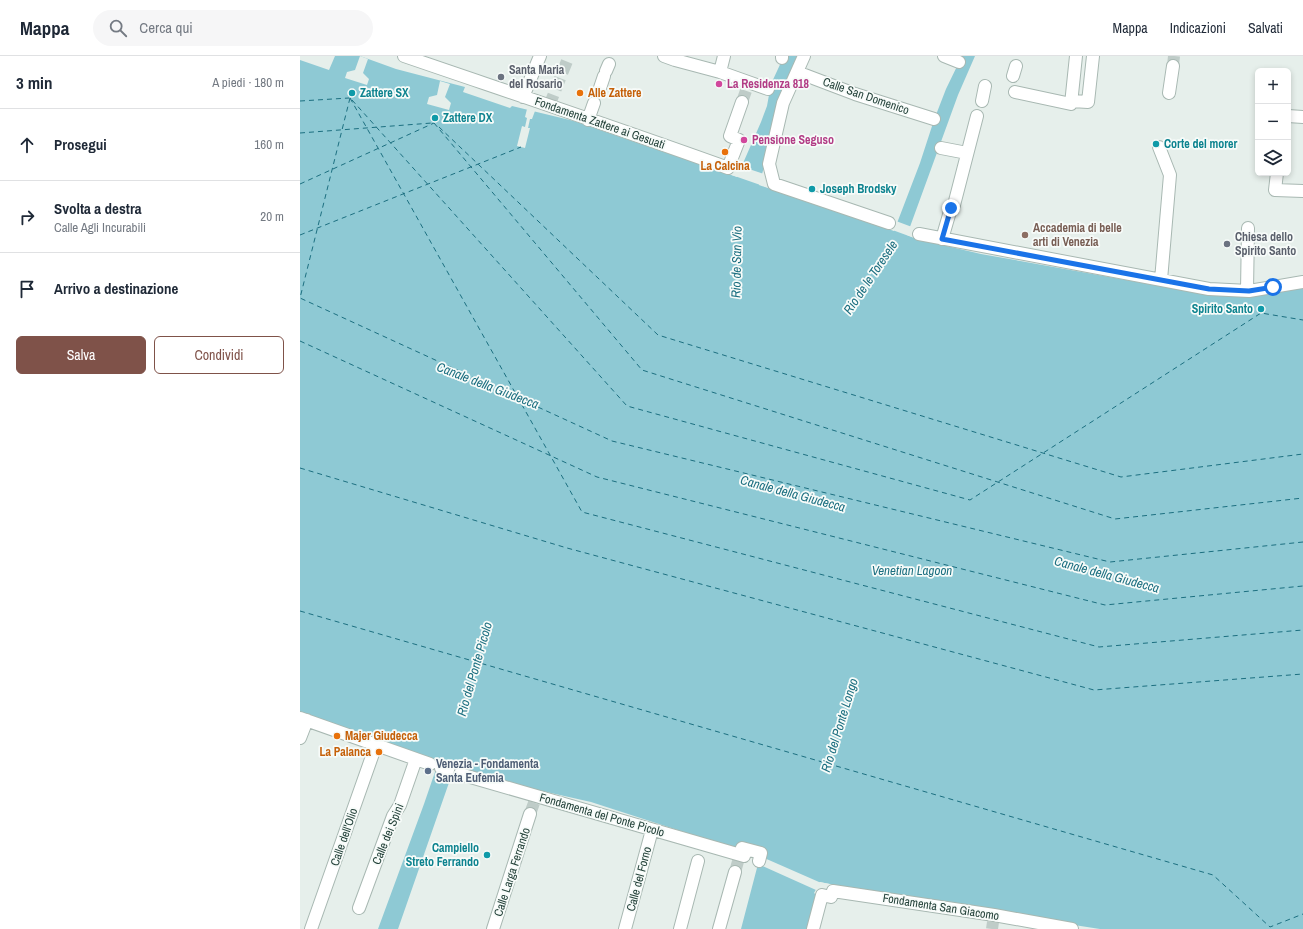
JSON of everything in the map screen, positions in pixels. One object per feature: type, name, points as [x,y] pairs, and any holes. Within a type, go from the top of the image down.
[{"type":"street","name":"Fondamenta Zattere ai Gesuati","points":[[404,56],[588,120],[623,130],[728,168],[739,140],[730,136],[742,102]]},
{"type":"street","points":[[523,97],[540,56]]},
{"type":"street","points":[[720,72],[724,56]]},
{"type":"street","points":[[804,56],[783,103],[769,164],[774,184],[889,223]]},
{"type":"street","points":[[944,56],[959,62]]},
{"type":"street","points":[[1015,92],[1071,104],[1076,56]]},
{"type":"street","points":[[1072,100],[1088,102],[1093,56]]},
{"type":"street","points":[[669,58],[720,72],[768,88]]},
{"type":"street","points":[[1169,93],[1173,66]]},
{"type":"street","points":[[600,88],[606,70]]},
{"type":"street","name":"Calle San Domenico","points":[[797,72],[855,94],[934,119]]},
{"type":"street","points":[[982,101],[985,86]]},
{"type":"street","points":[[588,120],[594,103]]},
{"type":"street","points":[[942,239],[951,208],[954,205],[978,116]]},
{"type":"street","points":[[1291,116],[1303,117]]},
{"type":"street","points":[[1159,147],[1170,175],[1161,280]]},
{"type":"street","points":[[941,148],[967,153]]},
{"type":"street","points":[[1276,176],[1275,190],[1303,191]]},
{"type":"street","points":[[1247,291],[1248,228]]},
{"type":"street","points":[[919,234],[1209,289],[1247,291],[1303,282]]},
{"type":"street","points":[[300,738],[304,719],[440,767]]},
{"type":"street","name":"Calle dell'Olio","points":[[311,929],[376,745]]},
{"type":"street","name":"Calle dei Spini","points":[[359,908],[393,816],[400,805],[416,759]]},
{"type":"street","name":"Fondamenta del Ponte Picolo","points":[[460,774],[536,798],[741,856],[742,848],[761,854],[759,860]]},
{"type":"street","name":"Calle Larga Ferrando","points":[[493,929],[530,814]]},
{"type":"street","name":"Calle del Forno","points":[[626,929],[652,830]]},
{"type":"street","points":[[680,929],[698,861]]},
{"type":"street","points":[[719,929],[735,872]]},
{"type":"street","name":"Fondamenta San Giacomo","points":[[813,929],[825,891],[993,919],[1072,929]]},
{"type":"water","name":"Venetian Lagoon","points":[[335,56],[360,56],[396,69],[465,87],[463,92],[510,108],[512,106],[574,121],[737,177],[761,122],[767,106],[771,84],[784,56],[801,56],[778,117],[759,185],[894,231],[946,89],[962,56],[975,56],[958,95],[907,235],[917,239],[981,254],[1210,295],[1245,296],[1303,287],[1303,929],[1100,929],[991,912],[960,904],[850,888],[820,882],[814,893],[818,896],[809,929],[741,929],[761,857],[591,802],[511,784],[458,767],[452,774],[398,929],[378,929],[424,804],[435,772],[437,760],[300,712],[300,60],[329,70]]},
{"type":"pier","points":[[360,56],[368,59],[363,73],[369,79],[367,85],[345,78],[347,72],[355,70]]},
{"type":"pier","points":[[440,81],[450,84],[445,97],[451,103],[449,110],[427,104],[429,97],[437,95]]},
{"type":"pier","points":[[527,109],[535,111],[532,119],[530,119],[528,128],[530,128],[525,148],[517,146],[522,126],[525,127]]},
{"type":"pier","points":[[740,166],[764,174],[761,184],[773,187],[772,189],[726,173],[736,175]]},
{"type":"pier","points":[[896,221],[912,227],[910,234],[918,237],[917,239],[887,228],[888,226],[894,228]]},
{"type":"pier","points":[[762,857],[819,882],[835,885],[834,887],[821,884],[818,891],[758,864]]},
{"type":"ferry route","points":[[300,101],[349,98]]},
{"type":"ferry route","points":[[350,98],[300,298],[612,441],[1110,562],[1303,542]]},
{"type":"ferry route","points":[[350,98],[582,512],[1099,647],[1303,630]]},
{"type":"ferry route","points":[[352,100],[627,406],[970,500],[1261,313],[1303,320]]},
{"type":"ferry route","points":[[300,133],[432,123]]},
{"type":"ferry route","points":[[434,123],[642,370],[1115,519],[1303,498]]},
{"type":"ferry route","points":[[300,184],[434,123]]},
{"type":"ferry route","points":[[439,127],[658,335],[1121,477],[1303,454]]},
{"type":"ferry route","points":[[300,235],[521,147]]},
{"type":"ferry route","points":[[300,341],[597,477],[1105,605],[1303,586]]},
{"type":"ferry route","points":[[300,468],[567,548],[1094,690],[1303,674]]},
{"type":"ferry route","points":[[300,611],[1213,875],[1270,927],[1303,914]]},
{"type":"tunnel","points":[[549,106],[569,56]]},
{"type":"tunnel","points":[[1173,66],[1174,56]]},
{"type":"tunnel","points":[[742,102],[749,82]]},
{"type":"tunnel","points":[[530,814],[535,800]]},
{"type":"tunnel","points":[[735,872],[739,858]]},
{"type":"tunnel","points":[[992,929],[993,922]]},
{"type":"place","name":"Santa Maria del Rosario","points":[[501,77]]},
{"type":"place","name":"La Residenza 818","points":[[719,84]]},
{"type":"place","name":"Zattere SX","points":[[352,93]]},
{"type":"place","name":"Alle Zattere","points":[[580,93]]},
{"type":"place","name":"Zattere DX","points":[[435,118]]},
{"type":"place","name":"Pensione Seguso","points":[[744,140]]},
{"type":"place","name":"Corte del morer","points":[[1156,144]]},
{"type":"place","name":"La Calcina","points":[[725,152]]},
{"type":"place","name":"Joseph Brodsky","points":[[812,189]]},
{"type":"place","name":"Accademia di belle arti di Venezia","points":[[1025,235]]},
{"type":"place","name":"Chiesa dello Spirito Santo","points":[[1227,244]]},
{"type":"place","name":"Spirito Santo","points":[[1261,309]]},
{"type":"place","name":"Majer Giudecca","points":[[337,736]]},
{"type":"place","name":"La Palanca","points":[[379,752]]},
{"type":"place","name":"Venezia - Fondamenta Santa Eufemia","points":[[428,771]]},
{"type":"place","name":"Campiello Streto Ferrando","points":[[487,855]]},
{"type":"route","points":[[951,208],[942,239],[1209,289],[1249,291],[1273,287]]},
{"type":"water label","name":"Rio de San Vio","points":[[736,262]]},
{"type":"water label","name":"Rio de le Toresele","points":[[870,277]]},
{"type":"water label","name":"Canale della Giudecca","points":[[488,385]]},
{"type":"water label","name":"Canale della Giudecca","points":[[793,493]]},
{"type":"water label","name":"Canale della Giudecca","points":[[1107,574]]},
{"type":"water label","name":"Rio del Ponte Picolo","points":[[474,669]]},
{"type":"water label","name":"Rio del Ponte Longo","points":[[839,725]]}]
